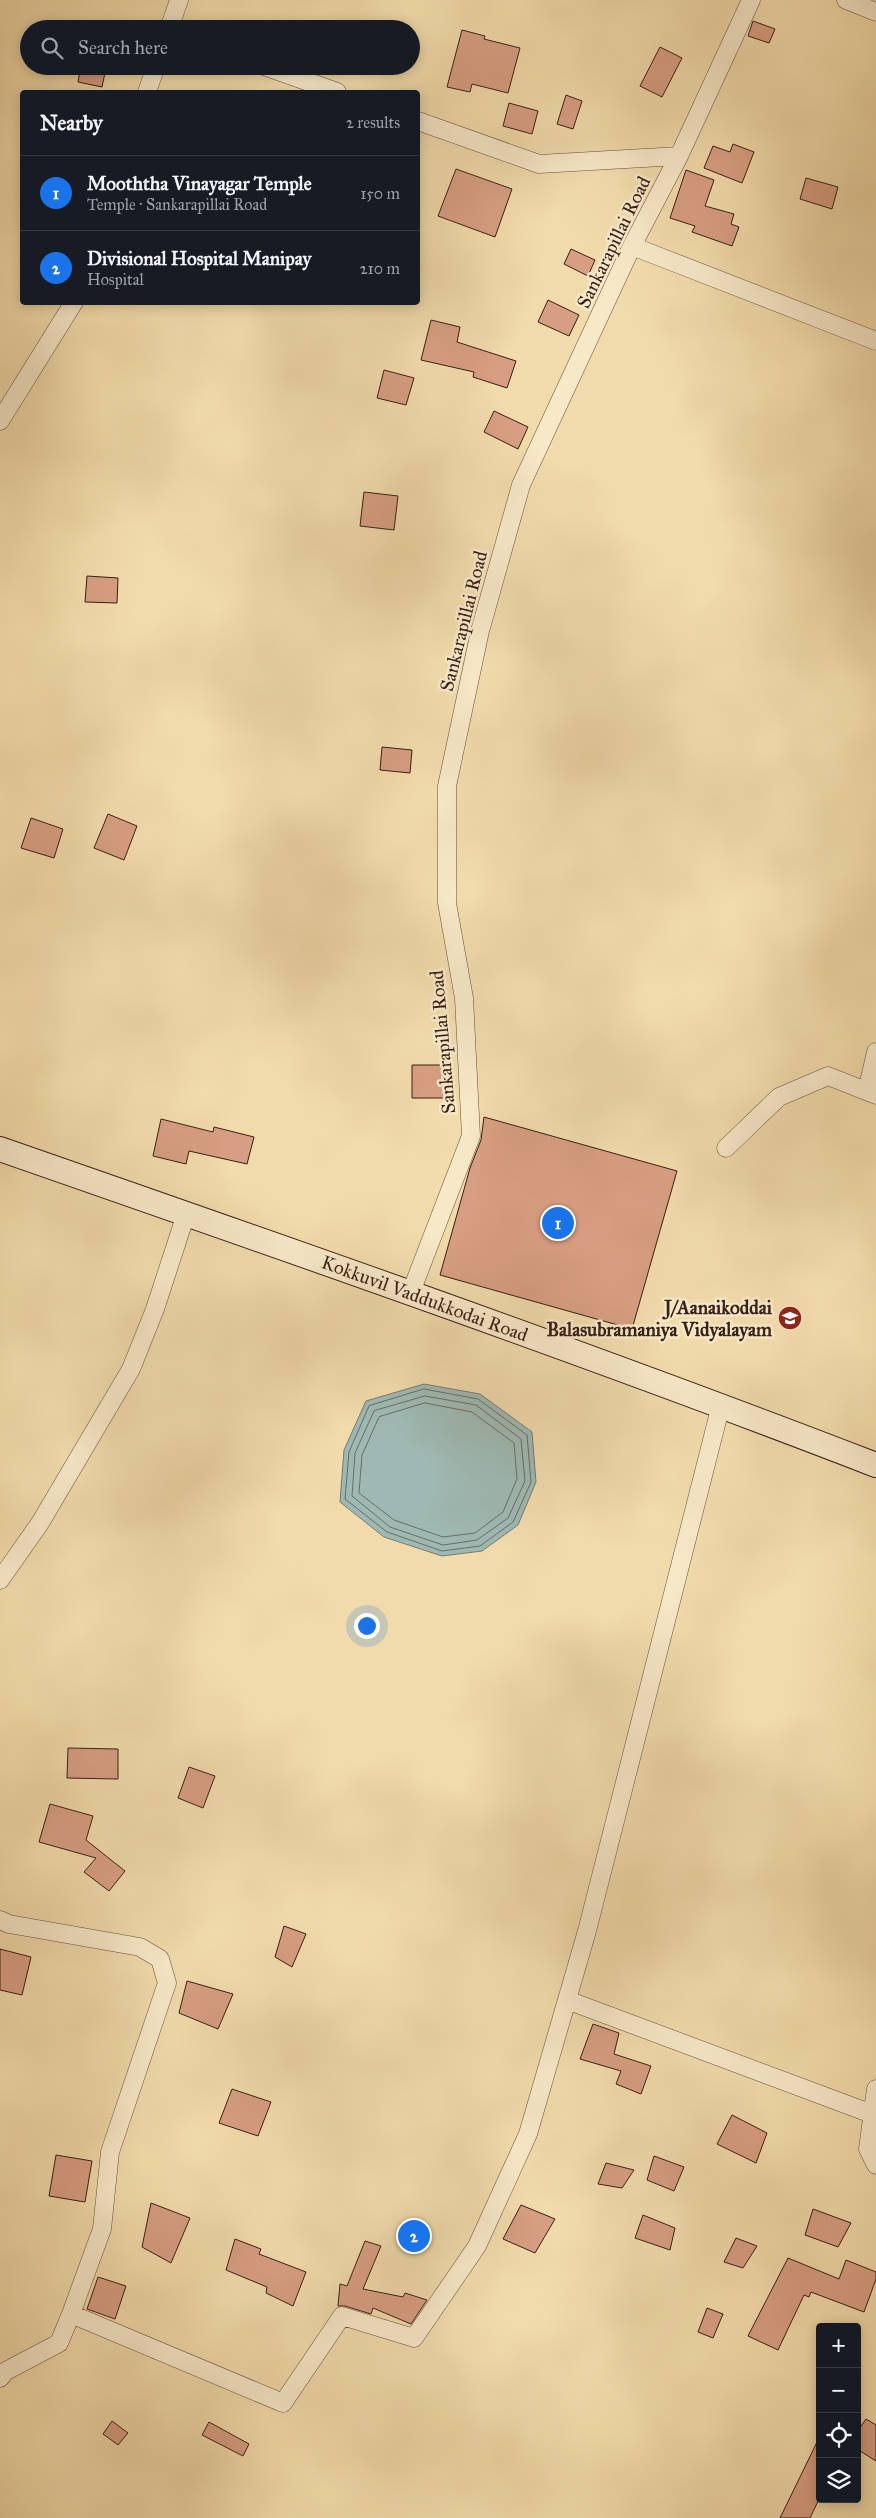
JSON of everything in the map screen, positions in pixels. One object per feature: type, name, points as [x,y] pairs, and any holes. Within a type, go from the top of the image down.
[{"type":"main road","name":"Kokkuvil Vaddukkodai Road","points":[[0,1149],[411,1292],[721,1405],[876,1465]]},
{"type":"street","points":[[172,20],[179,0]]},
{"type":"street","name":"Sankarapillai Road","points":[[411,1292],[471,1136],[464,998],[447,903],[447,786],[480,631],[522,485],[632,246],[679,156],[751,0]]},
{"type":"street","points":[[846,0],[876,12]]},
{"type":"street","points":[[148,90],[153,75]]},
{"type":"street","points":[[289,75],[331,90]]},
{"type":"street","points":[[420,122],[538,164],[679,156]]},
{"type":"street","points":[[632,246],[876,340]]},
{"type":"street","points":[[0,421],[72,305]]},
{"type":"street","points":[[726,1148],[779,1097],[828,1076],[872,1093],[876,1052]]},
{"type":"street","points":[[0,1580],[40,1523],[131,1369],[155,1309],[186,1214]]},
{"type":"street","points":[[71,2314],[283,2403],[342,2316],[414,2338],[477,2246],[528,2134],[587,1931],[721,1405]]},
{"type":"street","points":[[0,1920],[9,1924],[140,1947],[160,1960],[167,1983],[110,2152],[102,2228],[59,2343],[6,2371],[0,2378]]},
{"type":"street","points":[[567,2000],[872,2114]]},
{"type":"street","points":[[876,2089],[868,2149],[876,2165]]},
{"type":"water","points":[[424,1384],[480,1394],[532,1432],[536,1482],[518,1525],[482,1551],[442,1556],[384,1537],[340,1502],[344,1450],[366,1401]]},
{"type":"building","points":[[753,21],[775,29],[769,43],[748,36]]},
{"type":"building","points":[[462,30],[485,36],[484,39],[520,48],[508,93],[472,84],[470,92],[447,87]]},
{"type":"building","points":[[660,47],[682,58],[662,97],[640,86]]},
{"type":"building","points":[[79,75],[105,75],[102,87],[78,82]]},
{"type":"building","points":[[566,95],[582,101],[573,129],[557,124]]},
{"type":"building","points":[[509,103],[538,111],[532,134],[503,126]]},
{"type":"building","points":[[733,144],[754,152],[742,183],[704,168],[713,146],[730,152]]},
{"type":"building","points":[[456,169],[512,189],[495,237],[438,216]]},
{"type":"building","points":[[686,170],[714,180],[705,206],[734,214],[731,224],[739,227],[732,246],[692,232],[695,226],[670,218]]},
{"type":"building","points":[[806,178],[838,187],[832,209],[800,199]]},
{"type":"building","points":[[571,249],[595,260],[588,276],[564,264]]},
{"type":"building","points":[[548,300],[579,315],[569,336],[538,322]]},
{"type":"building","points":[[431,320],[460,327],[457,342],[516,361],[507,388],[473,377],[474,372],[421,360]]},
{"type":"building","points":[[384,370],[414,378],[406,405],[377,398]]},
{"type":"building","points":[[494,411],[528,427],[518,449],[484,432]]},
{"type":"building","points":[[364,492],[398,496],[394,530],[360,526]]},
{"type":"building","points":[[87,576],[118,578],[117,603],[85,602]]},
{"type":"building","points":[[382,747],[412,750],[410,773],[380,770]]},
{"type":"building","points":[[108,814],[137,826],[124,860],[94,848]]},
{"type":"building","points":[[31,818],[63,829],[54,858],[21,848]]},
{"type":"building","points":[[412,1065],[445,1065],[445,1098],[412,1098]]},
{"type":"building","points":[[484,1117],[677,1171],[632,1329],[440,1275],[470,1168],[481,1140]]},
{"type":"building","points":[[161,1119],[213,1132],[214,1127],[254,1137],[247,1164],[189,1151],[186,1164],[153,1156]]},
{"type":"building","points":[[68,1748],[118,1749],[118,1779],[67,1778]]},
{"type":"building","points":[[189,1767],[215,1776],[203,1808],[178,1798]]},
{"type":"building","points":[[50,1804],[93,1816],[86,1840],[125,1871],[109,1891],[84,1872],[96,1858],[39,1842]]},
{"type":"building","points":[[284,1926],[306,1934],[292,1967],[275,1957]]},
{"type":"building","points":[[0,1949],[31,1957],[22,1995],[0,1990]]},
{"type":"building","points":[[187,1981],[233,1994],[218,2029],[179,2013]]},
{"type":"building","points":[[593,2024],[619,2033],[614,2054],[651,2066],[641,2094],[616,2084],[621,2071],[580,2059]]},
{"type":"building","points":[[232,2089],[271,2102],[258,2136],[219,2123]]},
{"type":"building","points":[[732,2115],[767,2133],[756,2163],[717,2144]]},
{"type":"building","points":[[56,2155],[92,2161],[85,2202],[49,2196]]},
{"type":"building","points":[[654,2156],[684,2167],[674,2191],[647,2180]]},
{"type":"building","points":[[606,2163],[634,2170],[622,2188],[598,2184]]},
{"type":"building","points":[[151,2203],[190,2218],[171,2263],[142,2247]]},
{"type":"building","points":[[521,2205],[555,2219],[535,2253],[503,2239]]},
{"type":"building","points":[[813,2209],[851,2223],[838,2247],[805,2235]]},
{"type":"building","points":[[643,2215],[675,2228],[670,2250],[635,2238]]},
{"type":"building","points":[[736,2238],[757,2246],[743,2268],[724,2262]]},
{"type":"building","points":[[235,2239],[261,2249],[259,2254],[306,2272],[293,2306],[266,2293],[267,2287],[226,2270]]},
{"type":"building","points":[[365,2241],[381,2246],[363,2289],[403,2297],[405,2293],[427,2300],[411,2324],[373,2308],[371,2314],[345,2306],[338,2306],[340,2284],[347,2286]]},
{"type":"building","points":[[788,2258],[839,2279],[846,2260],[876,2272],[876,2279],[864,2312],[811,2292],[809,2297],[804,2295],[778,2350],[748,2336]]},
{"type":"building","points":[[98,2277],[126,2286],[115,2319],[87,2309]]},
{"type":"building","points":[[707,2308],[723,2314],[713,2338],[698,2332]]},
{"type":"building","points":[[866,2419],[876,2425],[876,2461],[861,2452],[861,2426]]},
{"type":"building","points":[[112,2421],[128,2433],[118,2445],[103,2434]]},
{"type":"building","points":[[209,2422],[249,2444],[243,2456],[202,2435]]},
{"type":"building","points":[[816,2444],[817,2503],[810,2518],[780,2518]]},
{"type":"place","name":"Mooththa Vinayagar Temple","points":[[558,1223]]},
{"type":"place","name":"J/Aanaikoddai Balasubramaniya Vidyalayam","points":[[790,1318]]},
{"type":"place","name":"Divisional Hospital Manipay","points":[[414,2236]]}]
